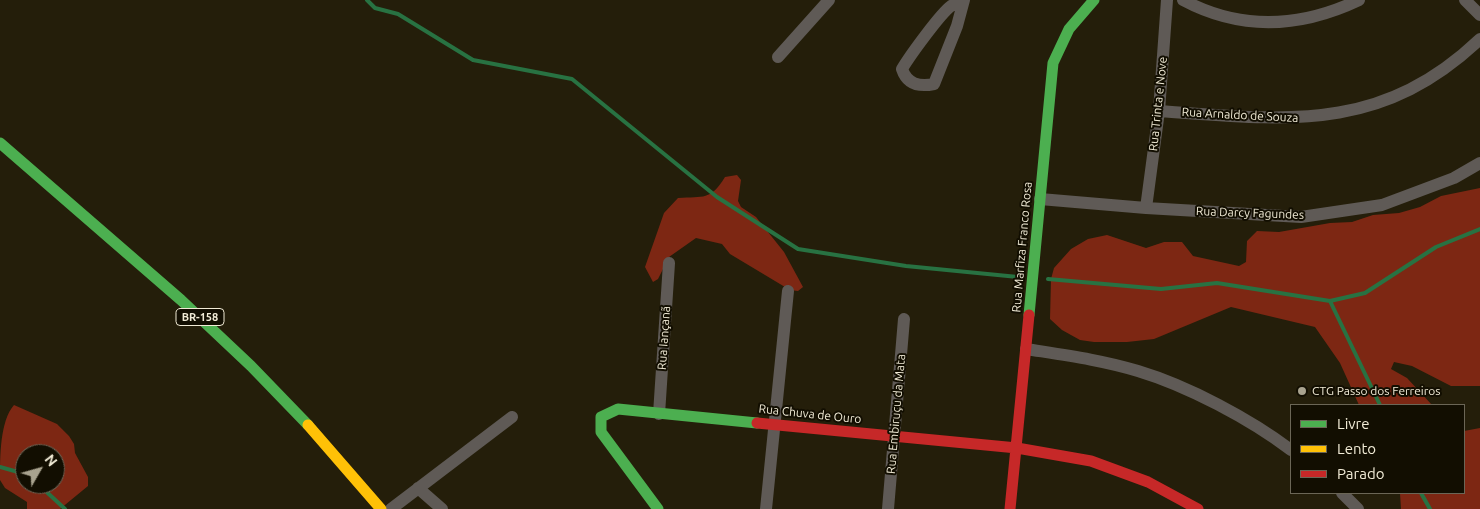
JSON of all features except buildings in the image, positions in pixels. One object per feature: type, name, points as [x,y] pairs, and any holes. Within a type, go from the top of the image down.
[{"type":"main road","name":"Rua Marfiza Franco Rosa","points":[[1010,509],[1053,63],[1061,39],[1072,23],[1094,0]]},
{"type":"main road","name":"BR-158","points":[[0,143],[151,272],[216,331],[290,404],[381,509]]},
{"type":"main road","name":"Rua Chuva de Ouro","points":[[658,509],[601,432],[602,417],[618,410],[1017,448],[1091,461],[1148,482],[1198,509]]},
{"type":"street","points":[[778,57],[829,0]]},
{"type":"street","name":"Rua Trinta e Nove","points":[[1146,208],[1159,111],[1168,0]]},
{"type":"street","points":[[1183,0],[1201,10],[1268,23],[1303,20],[1324,15],[1359,0]]},
{"type":"street","points":[[1465,0],[1480,15]]},
{"type":"street","points":[[963,1],[957,26],[934,84],[918,86],[910,82],[904,76],[902,69],[908,59],[942,14],[952,5],[963,1]]},
{"type":"street","name":"Rua Arnaldo de Souza","points":[[1159,111],[1285,119],[1312,118],[1358,108],[1382,102],[1424,82],[1439,73],[1480,39]]},
{"type":"street","name":"Rua Darcy Fagundes","points":[[1040,199],[1146,208],[1301,217],[1382,204],[1454,178],[1480,163]]},
{"type":"street","name":"Rua Iançanã","points":[[659,414],[669,263]]},
{"type":"street","points":[[766,509],[788,292]]},
{"type":"street","name":"Rua Embiruçu da Mata","points":[[888,509],[904,319]]},
{"type":"street","points":[[1026,349],[1084,358],[1139,372],[1192,393],[1222,408],[1290,449]]},
{"type":"street","points":[[391,509],[512,416]]},
{"type":"street","points":[[418,488],[442,509]]},
{"type":"street","points":[[1343,494],[1358,509]]},
{"type":"shaded area","points":[[737,175],[741,180],[738,201],[741,207],[756,217],[784,252],[803,287],[798,291],[790,290],[730,254],[722,244],[696,238],[669,257],[658,279],[653,282],[645,267],[664,213],[678,198],[706,196],[720,185],[725,177]]},
{"type":"shaded area","points":[[1480,188],[1480,386],[1451,386],[1412,366],[1394,362],[1391,369],[1407,378],[1431,404],[1359,404],[1340,363],[1315,327],[1231,307],[1154,339],[1127,342],[1080,340],[1062,330],[1050,319],[1051,279],[1054,268],[1071,249],[1088,239],[1107,235],[1146,248],[1164,242],[1182,242],[1193,256],[1239,266],[1246,262],[1247,241],[1257,231],[1279,232],[1330,223],[1352,222],[1373,215],[1399,213],[1420,207],[1441,196]]},
{"type":"shaded area","points":[[14,405],[57,424],[74,444],[75,453],[88,477],[88,486],[60,509],[27,509],[27,502],[5,488],[0,480],[3,429]]},
{"type":"shaded area","points":[[1480,428],[1480,509],[1401,509],[1400,494],[1465,494],[1465,431]]},
{"type":"waterway","points":[[367,0],[375,8],[398,14],[473,60],[572,79],[717,197],[798,249],[906,266],[1018,277]]},
{"type":"waterway","points":[[1048,279],[1161,289],[1217,283],[1330,301],[1365,293],[1436,247],[1480,229]]},
{"type":"waterway","points":[[1330,301],[1380,404]]},
{"type":"waterway","points":[[0,467],[15,471]]},
{"type":"waterway","points":[[49,494],[65,509]]},
{"type":"waterway","points":[[1422,494],[1430,509]]},
{"type":"traffic: fast","points":[[1029,315],[1053,63],[1069,29],[1094,0]]},
{"type":"traffic: fast","points":[[0,143],[181,300],[251,366],[308,425]]},
{"type":"traffic: fast","points":[[658,509],[601,432],[601,417],[618,409],[757,423]]},
{"type":"traffic: slow","points":[[308,425],[381,509]]},
{"type":"traffic: jam","points":[[1010,509],[1029,315]]},
{"type":"traffic: jam","points":[[757,423],[1017,448],[1091,461],[1148,482],[1198,509]]},
{"type":"place","name":"CTG Passo dos Ferreiros","points":[[1302,391]]}]
